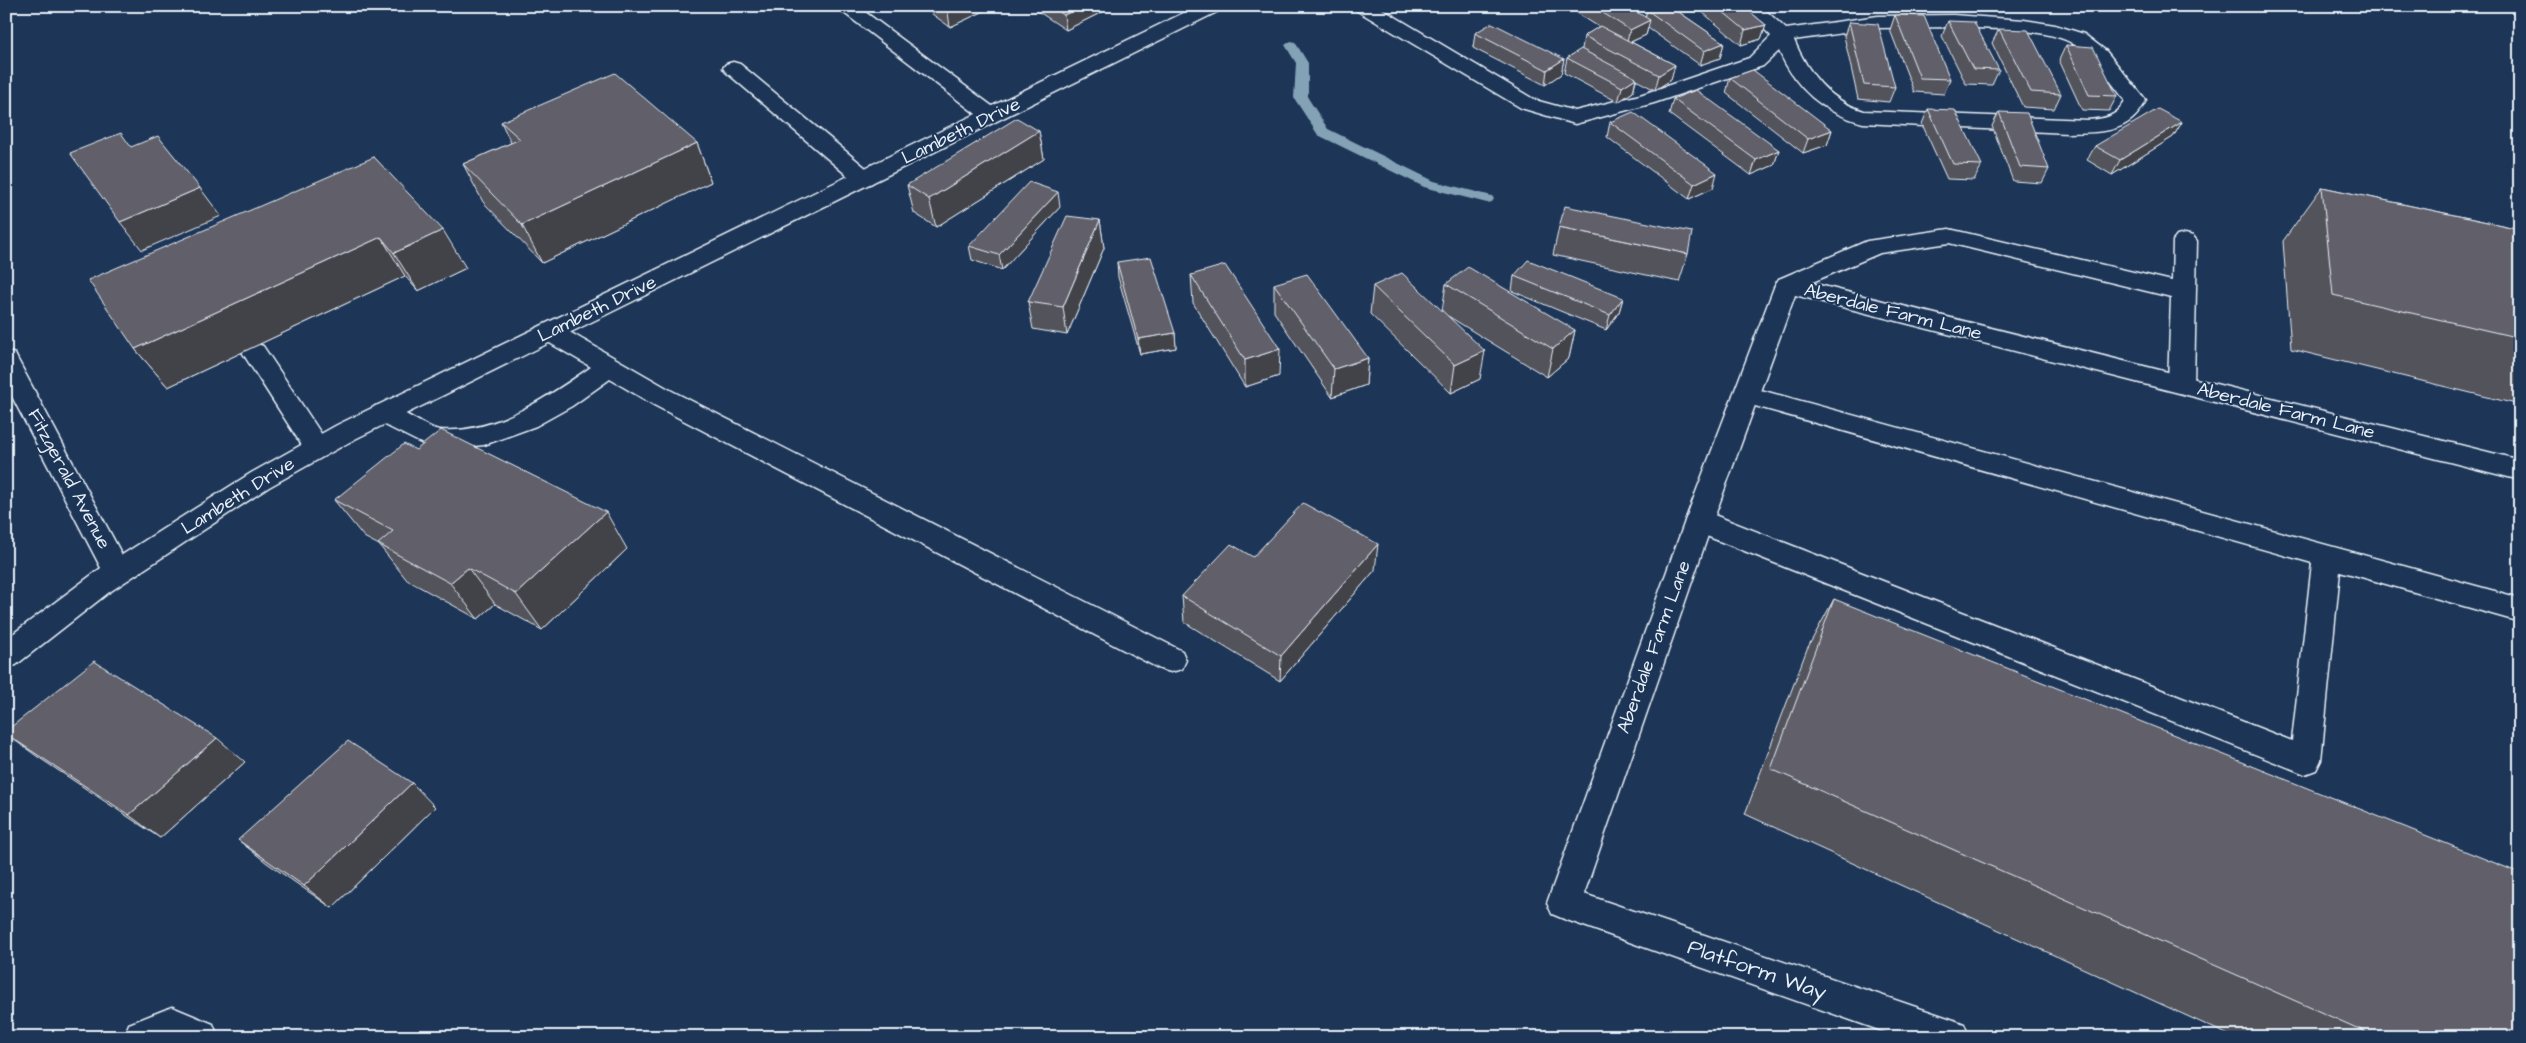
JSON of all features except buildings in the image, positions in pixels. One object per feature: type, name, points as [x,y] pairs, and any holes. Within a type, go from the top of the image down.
[{"type":"street","points":[[844,6],[992,116]]},
{"type":"street","name":"Lambeth Drive","points":[[6,656],[117,572],[260,480],[317,448],[384,413],[1214,6]]},
{"type":"street","points":[[1363,6],[1528,104],[1575,118],[1647,99],[1756,62],[1782,36],[1878,22],[1953,21],[2024,26],[2055,31],[2076,38],[2098,55],[2136,100],[2133,111],[2121,120],[2100,125],[2068,127],[1863,118],[1843,111],[1819,93],[1797,70],[1782,36],[1750,6]]},
{"type":"street","points":[[733,68],[864,178]]},
{"type":"street","points":[[1787,285],[1875,246],[1949,236],[2182,292]]},
{"type":"street","points":[[2181,384],[2184,241]]},
{"type":"street","name":"Aberdale Farm Lane","points":[[1564,903],[1699,522],[1787,285],[2520,470]]},
{"type":"street","points":[[550,332],[663,398],[1171,660]]},
{"type":"street","points":[[254,352],[317,448]]},
{"type":"street","name":"Fitzgerald Avenue","points":[[6,360],[117,572]]},
{"type":"street","points":[[384,413],[435,440],[484,435],[527,419],[563,399],[608,367]]},
{"type":"street","points":[[1746,395],[2520,610]]},
{"type":"street","points":[[1699,522],[2305,760],[2327,556]]},
{"type":"street","name":"Platform Way","points":[[1564,903],[1951,1037]]},
{"type":"street","points":[[142,1037],[172,1025],[200,1037]]},
{"type":"waterway","points":[[1291,45],[1302,63],[1301,98],[1323,132],[1429,184],[1487,199]]}]
